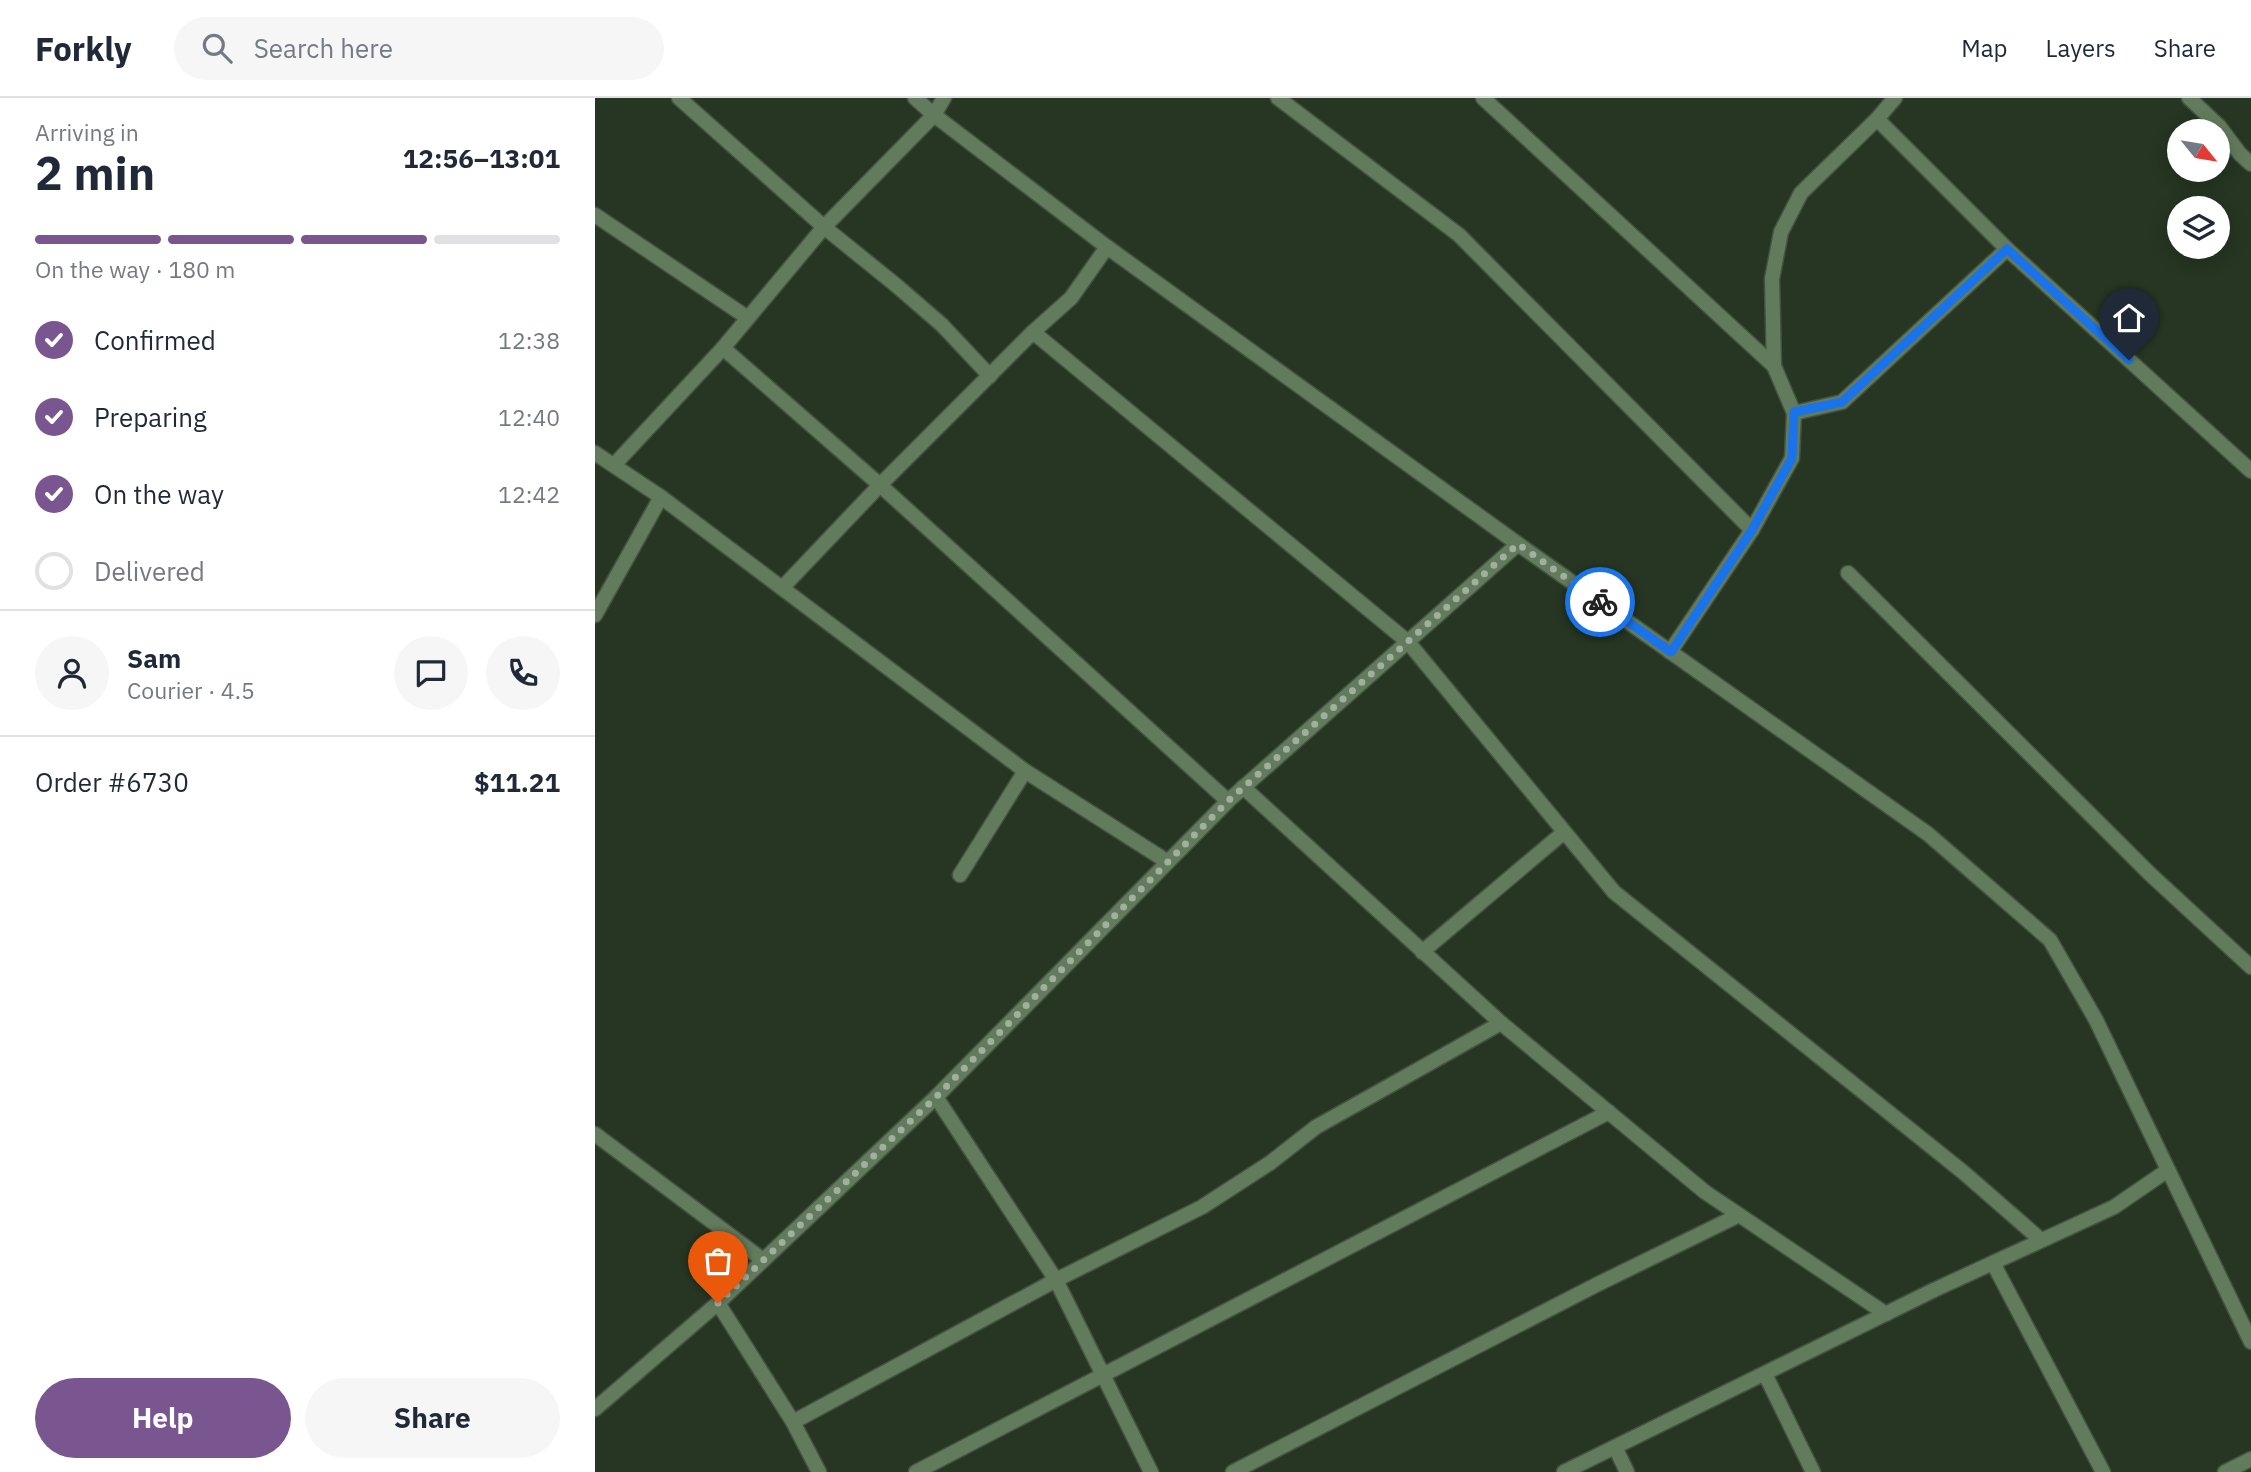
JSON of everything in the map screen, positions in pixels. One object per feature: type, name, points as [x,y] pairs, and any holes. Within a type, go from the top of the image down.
[{"type":"street","points":[[679,98],[824,227],[933,317],[990,376]]},
{"type":"street","points":[[915,98],[1107,247],[1518,544],[1928,834],[2050,940],[2095,1020],[2251,1342]]},
{"type":"street","points":[[614,465],[723,348],[824,227],[934,115],[944,98]]},
{"type":"street","points":[[1278,98],[1459,235],[1752,530]]},
{"type":"street","points":[[1483,98],[1774,366]]},
{"type":"street","points":[[1671,652],[1752,530],[1792,458],[1794,412],[1774,366],[1772,279],[1781,232],[1801,193],[1895,98]]},
{"type":"street","points":[[2189,98],[2219,126],[2251,164]]},
{"type":"street","points":[[1877,118],[2007,249],[2251,471]]},
{"type":"street","points":[[595,215],[747,318]]},
{"type":"street","points":[[782,588],[880,485],[1033,332],[1071,298],[1107,247]]},
{"type":"street","points":[[1794,412],[1842,402],[2007,249]]},
{"type":"street","points":[[1033,332],[1408,642],[1614,892],[1963,1172],[2041,1240]]},
{"type":"street","points":[[723,348],[880,485],[1228,801]]},
{"type":"street","points":[[595,453],[661,497],[1025,771],[1168,862]]},
{"type":"street","points":[[595,615],[661,497]]},
{"type":"street","points":[[595,1409],[718,1303],[936,1097],[1228,801],[1518,544]]},
{"type":"street","points":[[1848,573],[2150,874],[2251,967]]},
{"type":"street","points":[[960,875],[1025,771]]},
{"type":"street","points":[[1243,787],[1500,1023],[1705,1192],[1886,1314]]},
{"type":"street","points":[[1422,952],[1563,833]]},
{"type":"street","points":[[793,1422],[1056,1280],[1202,1207],[1270,1163],[1316,1127],[1500,1023]]},
{"type":"street","points":[[936,1097],[1056,1280],[1151,1472]]},
{"type":"street","points":[[916,1472],[1609,1112]]},
{"type":"street","points":[[595,1134],[763,1260]]},
{"type":"street","points":[[1564,1472],[1886,1314],[2113,1207],[2168,1170]]},
{"type":"street","points":[[1233,1472],[1596,1285],[1739,1215]]},
{"type":"street","points":[[1993,1263],[2103,1472]]},
{"type":"street","points":[[718,1303],[793,1422],[819,1472]]},
{"type":"street","points":[[1765,1374],[1813,1472]]},
{"type":"street","points":[[1615,1447],[1627,1472]]},
{"type":"street","points":[[2224,1472],[2251,1459]]},
{"type":"way so far","points":[[718,1303],[936,1097],[1228,801],[1518,544],[1600,602]]},
{"type":"route","points":[[1600,602],[1671,652],[1752,530],[1792,458],[1794,412],[1842,402],[2007,249],[2129,360]]}]
